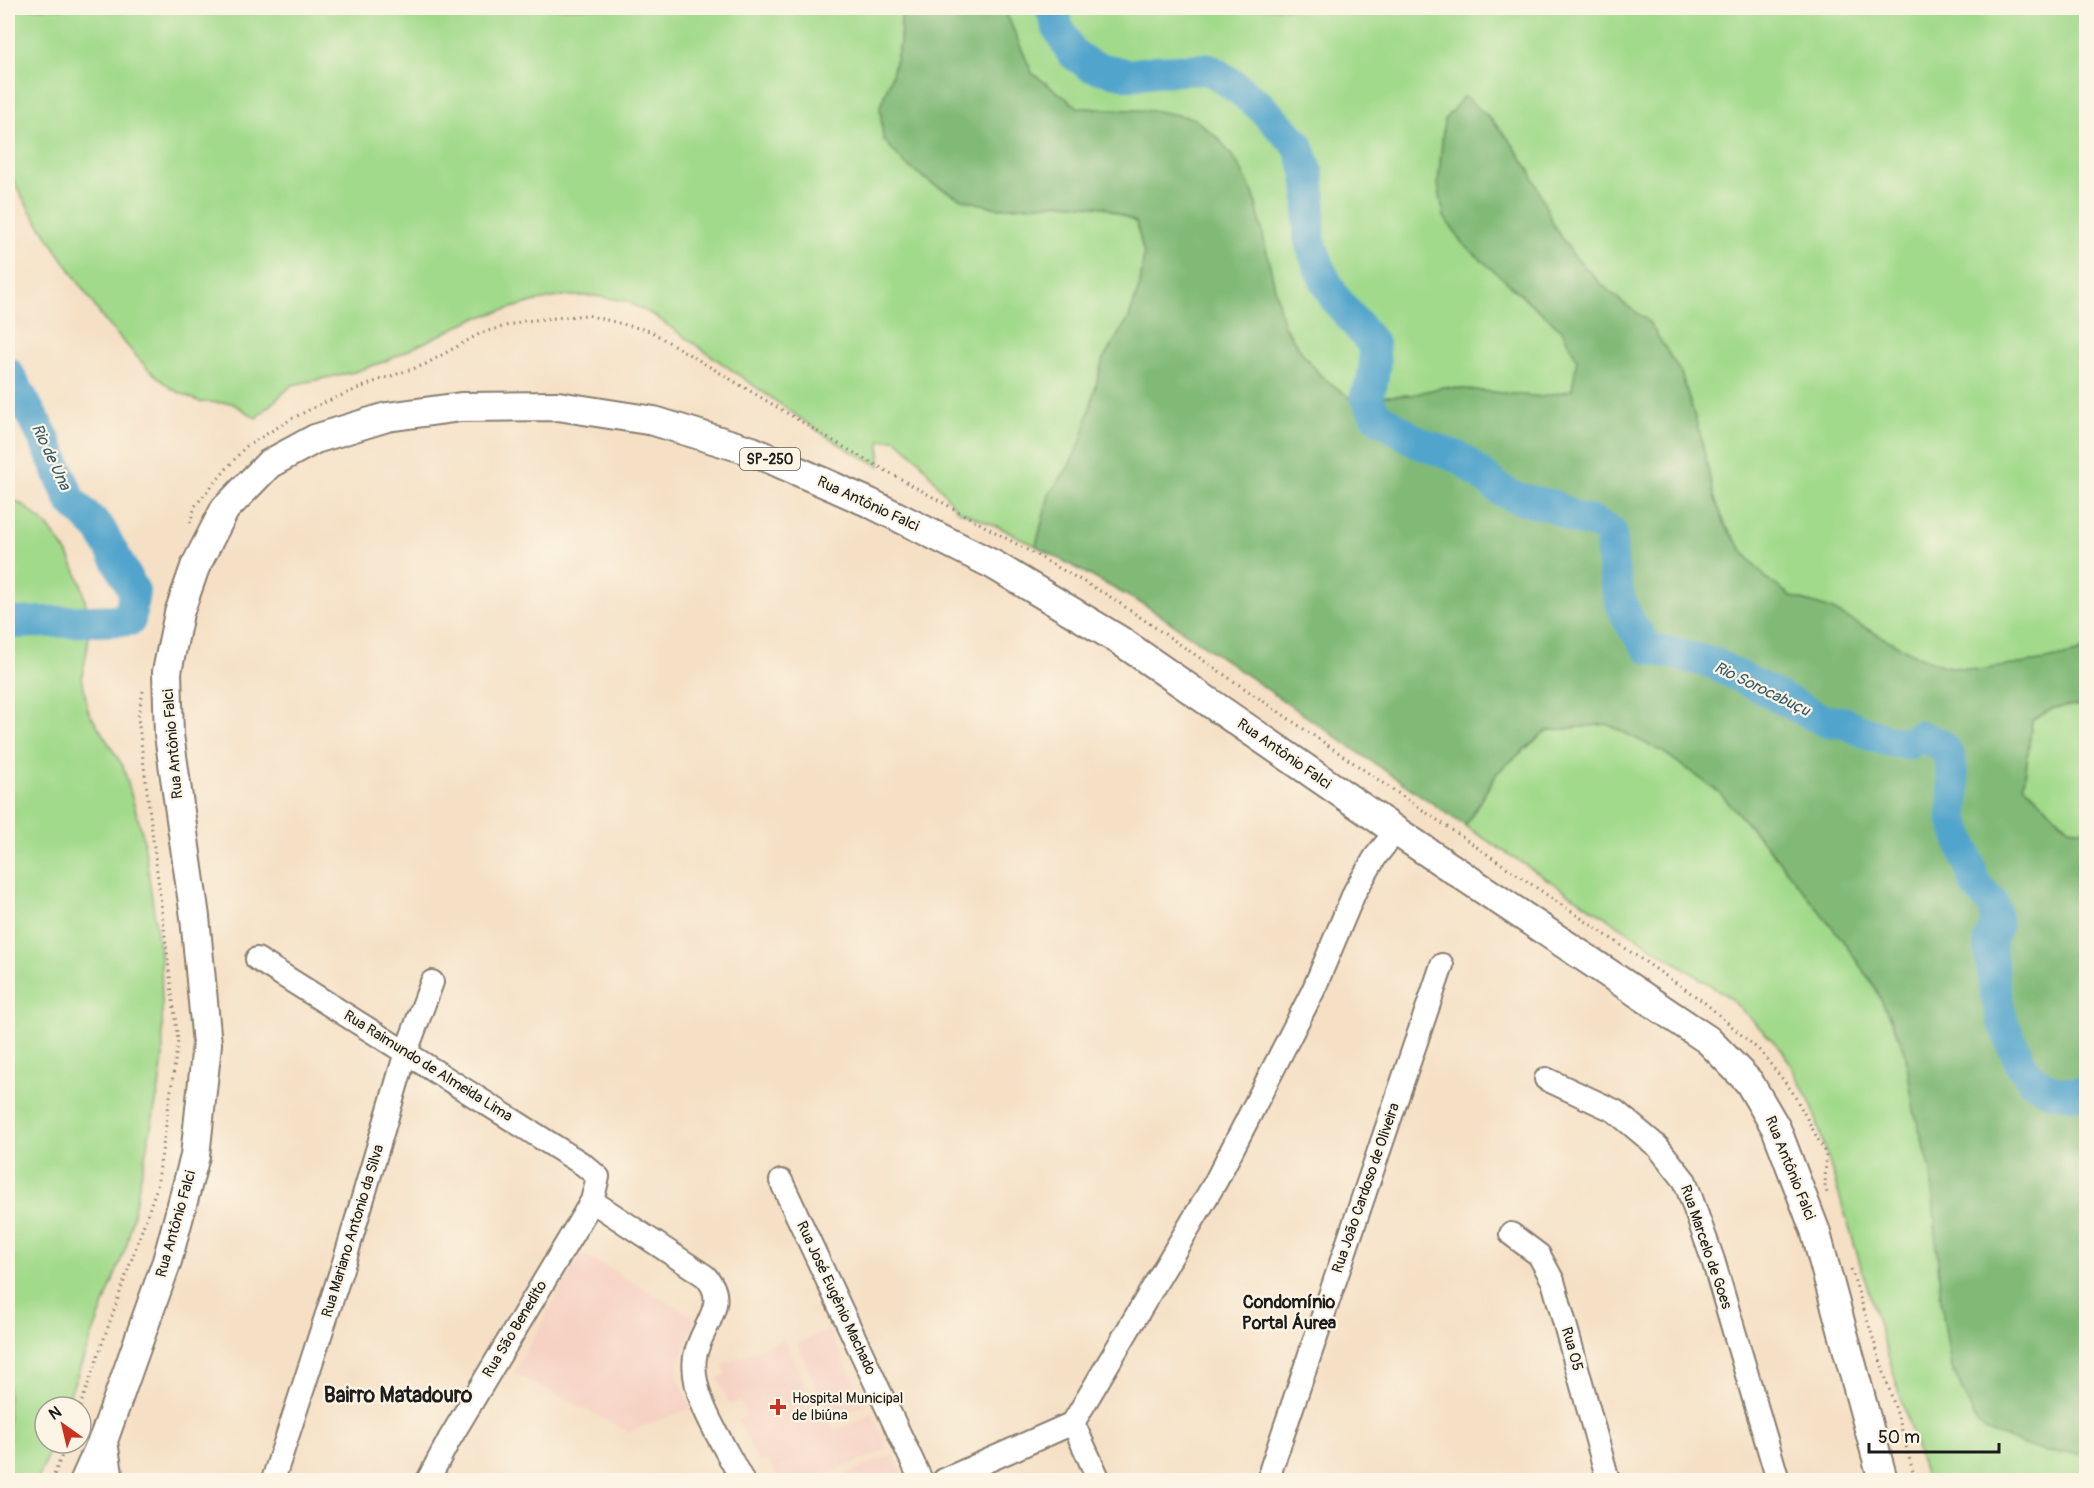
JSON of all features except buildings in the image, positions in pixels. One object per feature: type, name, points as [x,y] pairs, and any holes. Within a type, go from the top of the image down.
[{"type":"main road","name":"Rua Antônio Falci","points":[[85,1480],[105,1435],[167,1261],[192,1166],[207,1044],[195,917],[169,735],[167,672],[178,613],[195,567],[225,509],[269,464],[315,439],[387,417],[461,407],[558,406],[654,421],[753,451],[870,503],[994,565],[1119,640],[1396,831],[1708,1040],[1749,1082],[1776,1128],[1815,1230],[1883,1480]]},
{"type":"street","points":[[944,1480],[1073,1423],[1216,1181],[1313,991],[1355,891],[1376,856],[1396,831]]},
{"type":"street","name":"Rua Raimundo de Almeida Lima","points":[[257,958],[584,1165],[598,1177]]},
{"type":"street","name":"Rua João Cardoso de Oliveira","points":[[1271,1480],[1271,1469],[1442,965]]},
{"type":"street","name":"Rua Mariano Antonio da Silva","points":[[273,1480],[345,1259],[406,1052],[432,982]]},
{"type":"street","name":"Rua Marcelo de Goes","points":[[1546,1079],[1615,1111],[1658,1147],[1685,1181],[1713,1260],[1778,1480]]},
{"type":"street","name":"Rua São Benedito","points":[[428,1480],[449,1440],[592,1202],[598,1177]]},
{"type":"street","name":"Rua José Eugênio Machado","points":[[781,1181],[921,1480]]},
{"type":"street","points":[[592,1202],[705,1276],[712,1283],[716,1293],[716,1304],[695,1356],[695,1379],[706,1412],[742,1480]]},
{"type":"street","name":"Rua 05","points":[[1511,1234],[1539,1255],[1553,1281],[1608,1480]]},
{"type":"street","points":[[1073,1423],[1100,1480]]},
{"type":"street","points":[[105,1435],[112,1480]]},
{"type":"path","points":[[189,528],[195,506],[245,447],[312,409],[379,380],[424,365],[481,333],[523,321],[587,315],[650,331],[842,446],[1109,596],[1704,1002],[1760,1051],[1792,1090],[1826,1154],[1825,1187],[1829,1198]]},
{"type":"path","points":[[84,1395],[157,1187],[178,1041],[138,718],[144,689]]},
{"type":"path","points":[[1850,1265],[1900,1423],[1915,1480]]},
{"type":"path","points":[[52,1480],[62,1455]]},
{"type":"shaded area","points":[[581,1253],[696,1318],[678,1368],[679,1380],[691,1408],[629,1432],[514,1373]]},
{"type":"shaded area","name":"Hospital Municipal de Ibiúna","points":[[828,1329],[866,1404],[830,1421],[834,1431],[872,1414],[888,1449],[830,1474],[832,1480],[778,1480],[768,1460],[759,1464],[738,1420],[746,1416],[740,1401],[730,1405],[717,1378],[726,1374],[722,1365],[784,1338],[817,1412],[825,1408],[797,1344]]},
{"type":"shaded area","points":[[892,1454],[905,1480],[832,1480]]},
{"type":"green space","points":[[8,8],[902,8],[900,44],[880,107],[905,164],[933,184],[962,199],[998,208],[1063,203],[1104,207],[1136,222],[1144,254],[1140,285],[1129,318],[1103,359],[1081,442],[1067,469],[1049,495],[1036,546],[1001,528],[957,510],[919,460],[896,439],[880,441],[880,466],[820,432],[653,315],[626,301],[595,296],[563,296],[473,319],[386,361],[354,372],[292,385],[256,418],[232,403],[200,402],[172,389],[148,369],[104,320],[31,212],[15,184],[8,165]]},
{"type":"green space","points":[[902,8],[1004,8],[1032,73],[1079,108],[1156,111],[1193,118],[1219,139],[1238,164],[1254,195],[1283,324],[1320,375],[1350,398],[1412,395],[1443,387],[1542,397],[1572,390],[1577,359],[1562,330],[1462,243],[1444,217],[1438,184],[1444,120],[1464,96],[1489,117],[1511,142],[1529,169],[1555,228],[1574,256],[1599,282],[1648,321],[1681,373],[1700,434],[1714,496],[1725,526],[1766,578],[1792,597],[1831,609],[1913,654],[1944,666],[1979,670],[2047,660],[2078,653],[2086,647],[2086,705],[2054,708],[2032,720],[2024,785],[2068,828],[2086,830],[2086,1454],[2044,1452],[1985,1430],[1977,1423],[1951,1365],[1941,1303],[1931,1170],[1914,1111],[1905,1050],[1876,989],[1841,938],[1762,840],[1719,792],[1663,752],[1607,724],[1546,731],[1497,773],[1465,826],[1148,607],[1036,546],[1049,495],[1067,469],[1081,442],[1103,359],[1129,318],[1140,285],[1144,254],[1136,222],[1104,207],[1063,203],[998,208],[962,199],[933,184],[905,164],[883,139],[880,107],[900,44]]},
{"type":"green space","points":[[1004,8],[2086,8],[2086,647],[2078,653],[2047,660],[1979,670],[1944,666],[1913,654],[1831,609],[1792,597],[1766,578],[1745,554],[1726,526],[1714,496],[1700,434],[1681,373],[1648,321],[1599,282],[1574,256],[1555,228],[1529,169],[1511,142],[1489,117],[1510,286],[1562,330],[1577,359],[1572,390],[1542,397],[1443,387],[1412,395],[1350,398],[1320,375],[1283,324],[1254,195],[1219,139],[1193,118],[1156,111],[1079,108],[1032,73]]},
{"type":"green space","points":[[8,498],[23,505],[47,525],[68,554],[81,583],[88,614],[88,645],[82,677],[88,711],[123,766],[143,836],[161,961],[163,1057],[159,1088],[127,1244],[70,1395],[33,1395],[33,1455],[47,1455],[38,1480],[8,1480]]},
{"type":"green space","points":[[2086,705],[2086,830],[2069,828],[2024,786],[2032,720],[2054,708]]},
{"type":"green space","points":[[1607,724],[1663,752],[1719,792],[1803,888],[1876,989],[1905,1050],[1914,1111],[1931,1170],[1941,1303],[1951,1365],[1977,1423],[2044,1452],[2086,1454],[2086,1480],[1926,1480],[1812,1106],[1783,1051],[1729,997],[1465,826],[1497,773],[1546,731]]},
{"type":"waterway","name":"Rio Sorocabuçu","points":[[1051,8],[1058,28],[1072,53],[1091,66],[1129,75],[1155,71],[1209,69],[1259,105],[1298,145],[1307,171],[1310,193],[1309,238],[1320,270],[1334,297],[1373,344],[1375,362],[1372,383],[1366,396],[1376,415],[1419,443],[1460,458],[1502,491],[1520,499],[1553,506],[1574,518],[1593,522],[1611,532],[1613,567],[1621,602],[1631,624],[1648,648],[1713,663],[1825,721],[1842,722],[1882,739],[1908,744],[1920,736],[1940,744],[1950,758],[1954,789],[1953,818],[1976,885],[1993,904],[1997,924],[1989,940],[1995,990],[2002,1020],[2021,1064],[2033,1081],[2054,1092],[2073,1094],[2086,1091]]},
{"type":"waterway","name":"Rio de Una","points":[[8,373],[43,436],[71,501],[100,529],[134,591],[130,620],[8,623]]},
{"type":"place","name":"Hospital Municipal de Ibiúna","points":[[778,1407]]},
{"type":"district","name":"Condomínio Portal Áurea","points":[[1289,1312]]},
{"type":"district","name":"Bairro Matadouro","points":[[398,1395]]}]
